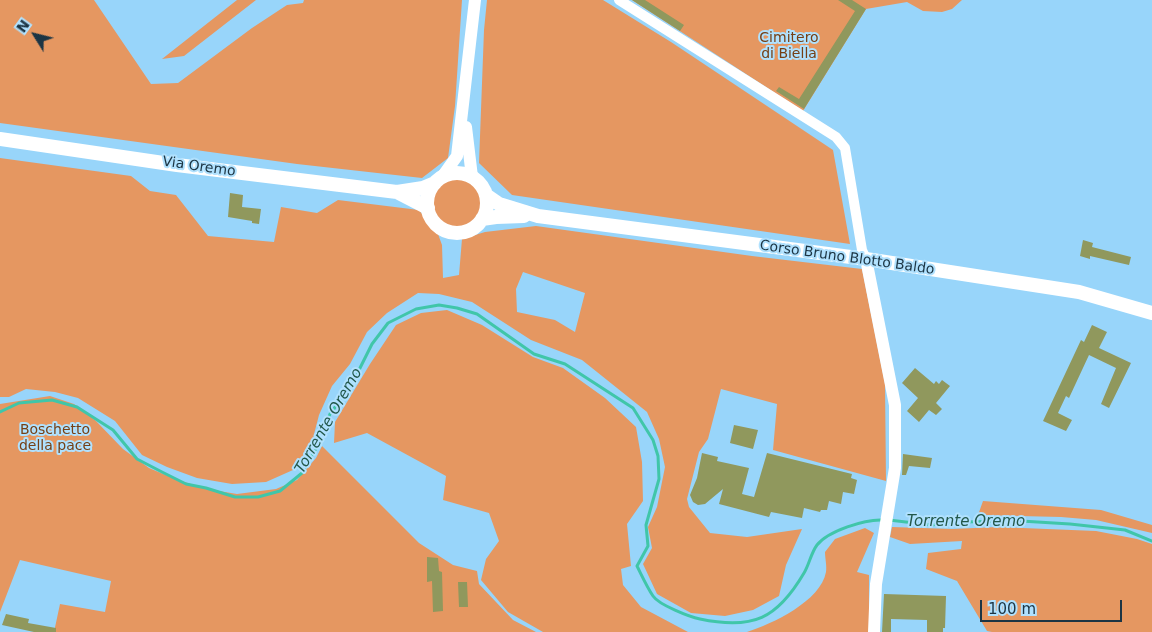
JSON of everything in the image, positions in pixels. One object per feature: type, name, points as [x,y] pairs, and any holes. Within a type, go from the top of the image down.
[{"type":"main road","name":"Via Oremo","points":[[0,139],[177,165],[398,192],[424,188],[439,180]]},
{"type":"main road","points":[[457,173],[472,177],[478,182],[486,195],[487,204],[482,220],[468,231],[460,233],[450,232],[436,224],[431,217],[428,208],[430,191],[439,180],[457,173]]},
{"type":"main road","name":"Via Oremo","points":[[398,192],[428,208]]},
{"type":"main road","name":"Corso Bruno Blotto Baldo","points":[[486,195],[499,204],[538,216]]},
{"type":"main road","name":"Corso Bruno Blotto Baldo","points":[[482,220],[496,217],[538,216],[866,260],[1079,292],[1152,313]]},
{"type":"street","points":[[439,180],[457,156],[475,0]]},
{"type":"street","points":[[619,0],[836,137],[845,148],[862,250],[866,260],[895,405],[895,468],[876,584],[874,632]]},
{"type":"street","points":[[463,110],[472,177]]},
{"type":"green space","points":[[0,0],[94,0],[151,84],[178,83],[252,28],[287,5],[303,3],[304,0],[462,0],[455,106],[448,158],[422,178],[297,164],[0,123]]},
{"type":"green space","points":[[237,0],[256,0],[184,56],[162,59]]},
{"type":"green space","points":[[487,0],[603,0],[671,42],[833,150],[850,244],[512,195],[479,163],[484,30]]},
{"type":"green space","name":"Cimitero di Biella","points":[[632,0],[962,0],[952,9],[942,12],[923,11],[907,2],[866,9],[803,111]]},
{"type":"green space","points":[[0,158],[131,176],[150,191],[176,195],[208,236],[274,242],[281,207],[317,213],[338,200],[419,210],[438,234],[442,245],[443,278],[459,275],[462,239],[485,232],[536,226],[862,269],[885,384],[886,481],[773,450],[777,404],[721,389],[708,439],[699,452],[687,499],[689,507],[710,533],[747,537],[802,529],[786,565],[779,596],[753,610],[725,616],[691,613],[657,594],[643,564],[652,548],[648,527],[657,507],[665,467],[659,439],[647,412],[582,360],[531,340],[472,302],[439,294],[418,293],[387,313],[367,332],[350,364],[332,386],[319,415],[312,442],[293,470],[266,482],[232,484],[197,478],[167,467],[142,455],[115,421],[78,398],[55,392],[26,389],[9,397],[0,397]],"holes":[[[523,272],[585,293],[575,332],[555,320],[517,312],[516,289]]]},
{"type":"green space","points":[[457,179],[466,181],[474,186],[479,194],[481,203],[479,212],[474,220],[466,225],[457,227],[448,225],[440,220],[435,212],[433,203],[435,194],[440,186],[448,181]]},
{"type":"green space","points":[[447,310],[482,325],[533,357],[563,368],[605,398],[636,427],[642,462],[643,501],[627,524],[631,566],[621,569],[623,585],[641,607],[688,632],[543,632],[508,612],[481,580],[486,559],[499,541],[489,513],[443,500],[446,476],[367,433],[334,443],[335,422],[396,325],[421,313]]},
{"type":"green space","name":"Boschetto della pace","points":[[50,396],[74,404],[96,421],[123,449],[149,468],[207,489],[237,494],[276,489],[297,480],[316,458],[322,446],[419,543],[453,565],[477,571],[479,584],[513,620],[536,632],[54,632],[60,604],[105,612],[111,581],[20,560],[0,612],[0,404]]},
{"type":"green space","points":[[983,501],[1101,510],[1152,525],[1152,533],[1096,520],[1061,517],[978,515]]},
{"type":"green space","points":[[892,527],[952,529],[998,527],[1096,531],[1152,544],[1152,632],[987,631],[957,581],[926,569],[928,553],[961,549],[962,541],[910,544],[890,537]]},
{"type":"green space","points":[[865,528],[874,533],[857,572],[869,575],[869,632],[747,632],[782,617],[805,602],[822,583],[826,572],[825,552],[835,539]]},
{"type":"building","points":[[632,0],[645,0],[684,25],[680,31]]},
{"type":"building","points":[[838,0],[852,0],[866,9],[804,109],[776,91],[779,87],[799,99],[855,11]]},
{"type":"building","points":[[230,193],[243,195],[242,207],[261,209],[259,224],[228,217]]},
{"type":"building","points":[[1083,240],[1093,243],[1092,247],[1131,257],[1129,265],[1090,256],[1090,259],[1080,256]]},
{"type":"building","points":[[1092,325],[1107,332],[1099,348],[1131,363],[1109,408],[1101,404],[1116,368],[1089,355],[1069,398],[1066,396],[1058,413],[1072,420],[1066,431],[1043,421],[1081,340],[1084,342]]},
{"type":"building","points":[[915,368],[934,384],[936,381],[939,384],[942,380],[950,386],[936,403],[942,409],[936,415],[929,410],[919,422],[907,411],[918,398],[902,383]]},
{"type":"building","points":[[734,425],[758,430],[753,449],[730,443]]},
{"type":"building","points":[[702,453],[718,457],[717,461],[749,468],[742,494],[754,497],[767,453],[852,474],[851,478],[857,480],[854,494],[843,492],[841,504],[829,501],[827,510],[821,510],[820,512],[804,508],[802,518],[771,512],[769,517],[719,504],[723,489],[705,504],[698,505],[693,502],[690,495],[697,478]]},
{"type":"building","points":[[903,454],[932,458],[930,468],[909,466],[906,475],[902,475]]},
{"type":"building","points":[[427,557],[438,558],[439,571],[442,572],[443,611],[433,612],[432,581],[427,582]]},
{"type":"building","points":[[458,582],[467,582],[468,607],[459,607]]},
{"type":"building","points":[[884,594],[946,596],[945,628],[943,628],[943,632],[927,632],[927,620],[891,619],[891,632],[882,632]]},
{"type":"building","points":[[6,614],[29,619],[28,623],[56,628],[56,632],[34,632],[2,625]]},
{"type":"waterway","name":"Torrente Oremo","points":[[0,412],[19,403],[52,400],[77,407],[113,430],[137,459],[186,484],[235,497],[258,497],[280,491],[302,473],[319,443],[330,414],[351,386],[372,344],[388,323],[416,309],[439,305],[477,314],[534,354],[565,364],[633,408],[653,440],[658,456],[659,479],[646,525],[648,546],[637,566],[653,596],[668,607],[695,618],[719,622],[735,623],[762,617],[773,611],[794,589],[806,570],[815,548],[822,540],[847,527],[875,520],[883,520]]},
{"type":"waterway","name":"Torrente Oremo","points":[[889,520],[931,525],[961,522],[1021,521],[1070,524],[1125,530],[1152,541]]}]
